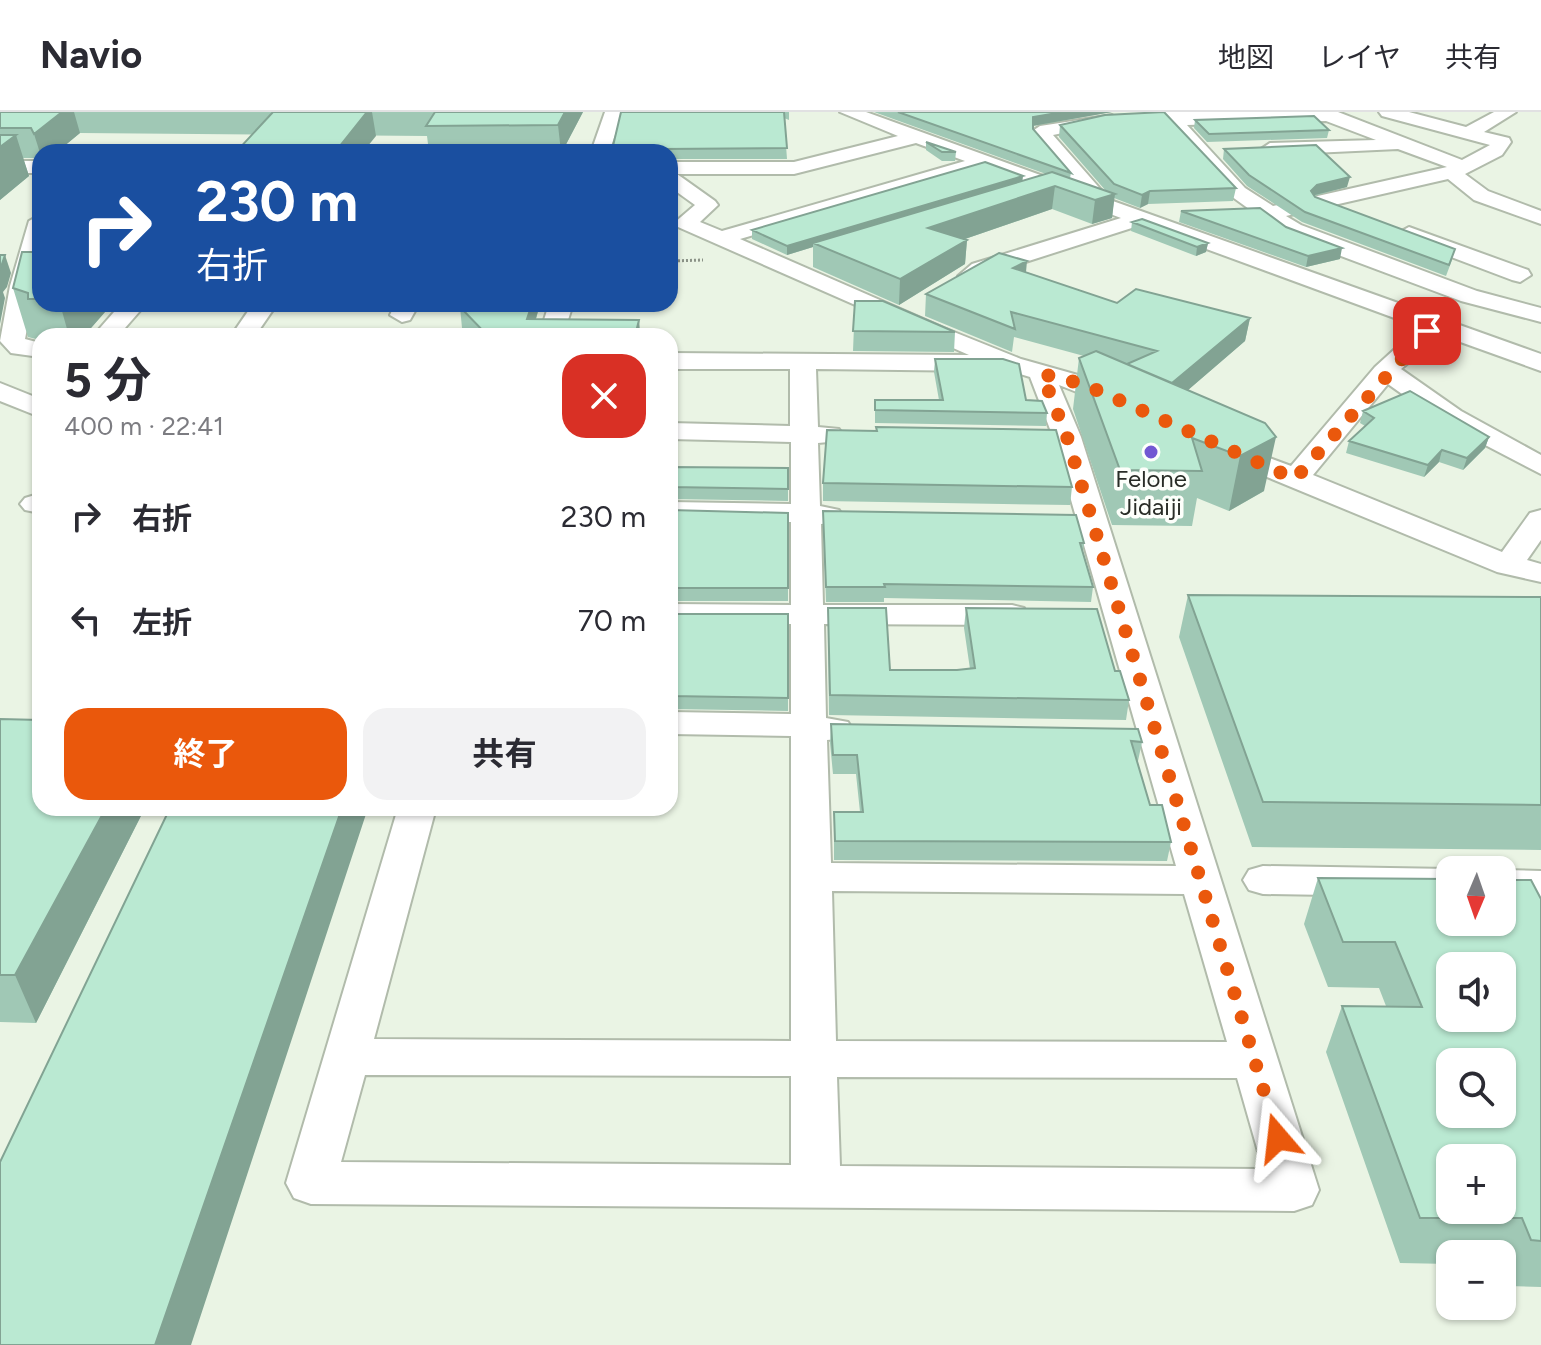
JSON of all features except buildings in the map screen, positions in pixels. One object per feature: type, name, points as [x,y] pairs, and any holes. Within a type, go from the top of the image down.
[{"type":"street","points":[[603,144],[614,112]]},
{"type":"street","points":[[854,112],[1541,363]]},
{"type":"street","points":[[1047,112],[1062,127]]},
{"type":"street","points":[[1468,133],[1507,112]]},
{"type":"street","points":[[1230,211],[1262,212],[1324,201],[1458,170],[1495,151],[1502,142],[1392,113],[1353,115]]},
{"type":"street","points":[[1105,205],[1040,132],[1136,117],[1326,114],[1458,170]]},
{"type":"street","points":[[1168,116],[1262,212],[1330,246],[1469,296],[1541,315]]},
{"type":"street","points":[[678,168],[794,168],[917,137]]},
{"type":"street","points":[[1200,151],[1403,145]]},
{"type":"street","points":[[1310,148],[1359,192]]},
{"type":"street","points":[[722,238],[985,161]]},
{"type":"street","points":[[0,167],[32,167]]},
{"type":"street","points":[[1458,170],[1458,181],[1497,202],[1541,218]]},
{"type":"street","points":[[678,184],[708,205],[685,223],[1027,369],[1083,384],[1153,416]]},
{"type":"street","points":[[1021,194],[1051,185]]},
{"type":"street","points":[[1324,201],[1366,217]]},
{"type":"street","points":[[954,285],[980,269],[1135,216],[1187,212]]},
{"type":"street","points":[[1394,228],[1531,271]]},
{"type":"street","points":[[32,238],[10,286],[12,341],[20,348],[32,349]]},
{"type":"street","points":[[785,266],[815,257]]},
{"type":"street","points":[[1295,479],[1387,371],[1434,324],[1469,296],[1531,271]]},
{"type":"street","points":[[901,317],[927,301]]},
{"type":"street","points":[[112,328],[127,312]]},
{"type":"street","points":[[678,361],[803,361],[1027,369]]},
{"type":"street","points":[[803,361],[816,1186]]},
{"type":"street","points":[[415,816],[311,1183],[1294,1190],[1200,880],[1140,733],[1051,437],[1027,369]]},
{"type":"street","points":[[1387,371],[1452,417],[1541,466]]},
{"type":"street","points":[[0,391],[32,405]]},
{"type":"street","points":[[678,431],[859,436]]},
{"type":"street","points":[[1195,436],[1508,565],[1541,573]]},
{"type":"street","points":[[678,511],[859,516]]},
{"type":"street","points":[[1508,565],[1541,519]]},
{"type":"street","points":[[678,614],[1042,615]]},
{"type":"street","points":[[678,723],[869,731]]},
{"type":"street","points":[[813,877],[1200,880]]},
{"type":"street","points":[[1263,880],[1436,883]]},
{"type":"street","points":[[1516,884],[1541,885]]},
{"type":"street","points":[[348,1057],[1254,1060]]},
{"type":"place","name":"Felone Jidaiji","points":[[1151,452]]},
{"type":"route","points":[[1278,1138],[1067,437],[1042,374],[1083,384],[1295,479],[1387,371],[1427,331]]}]
